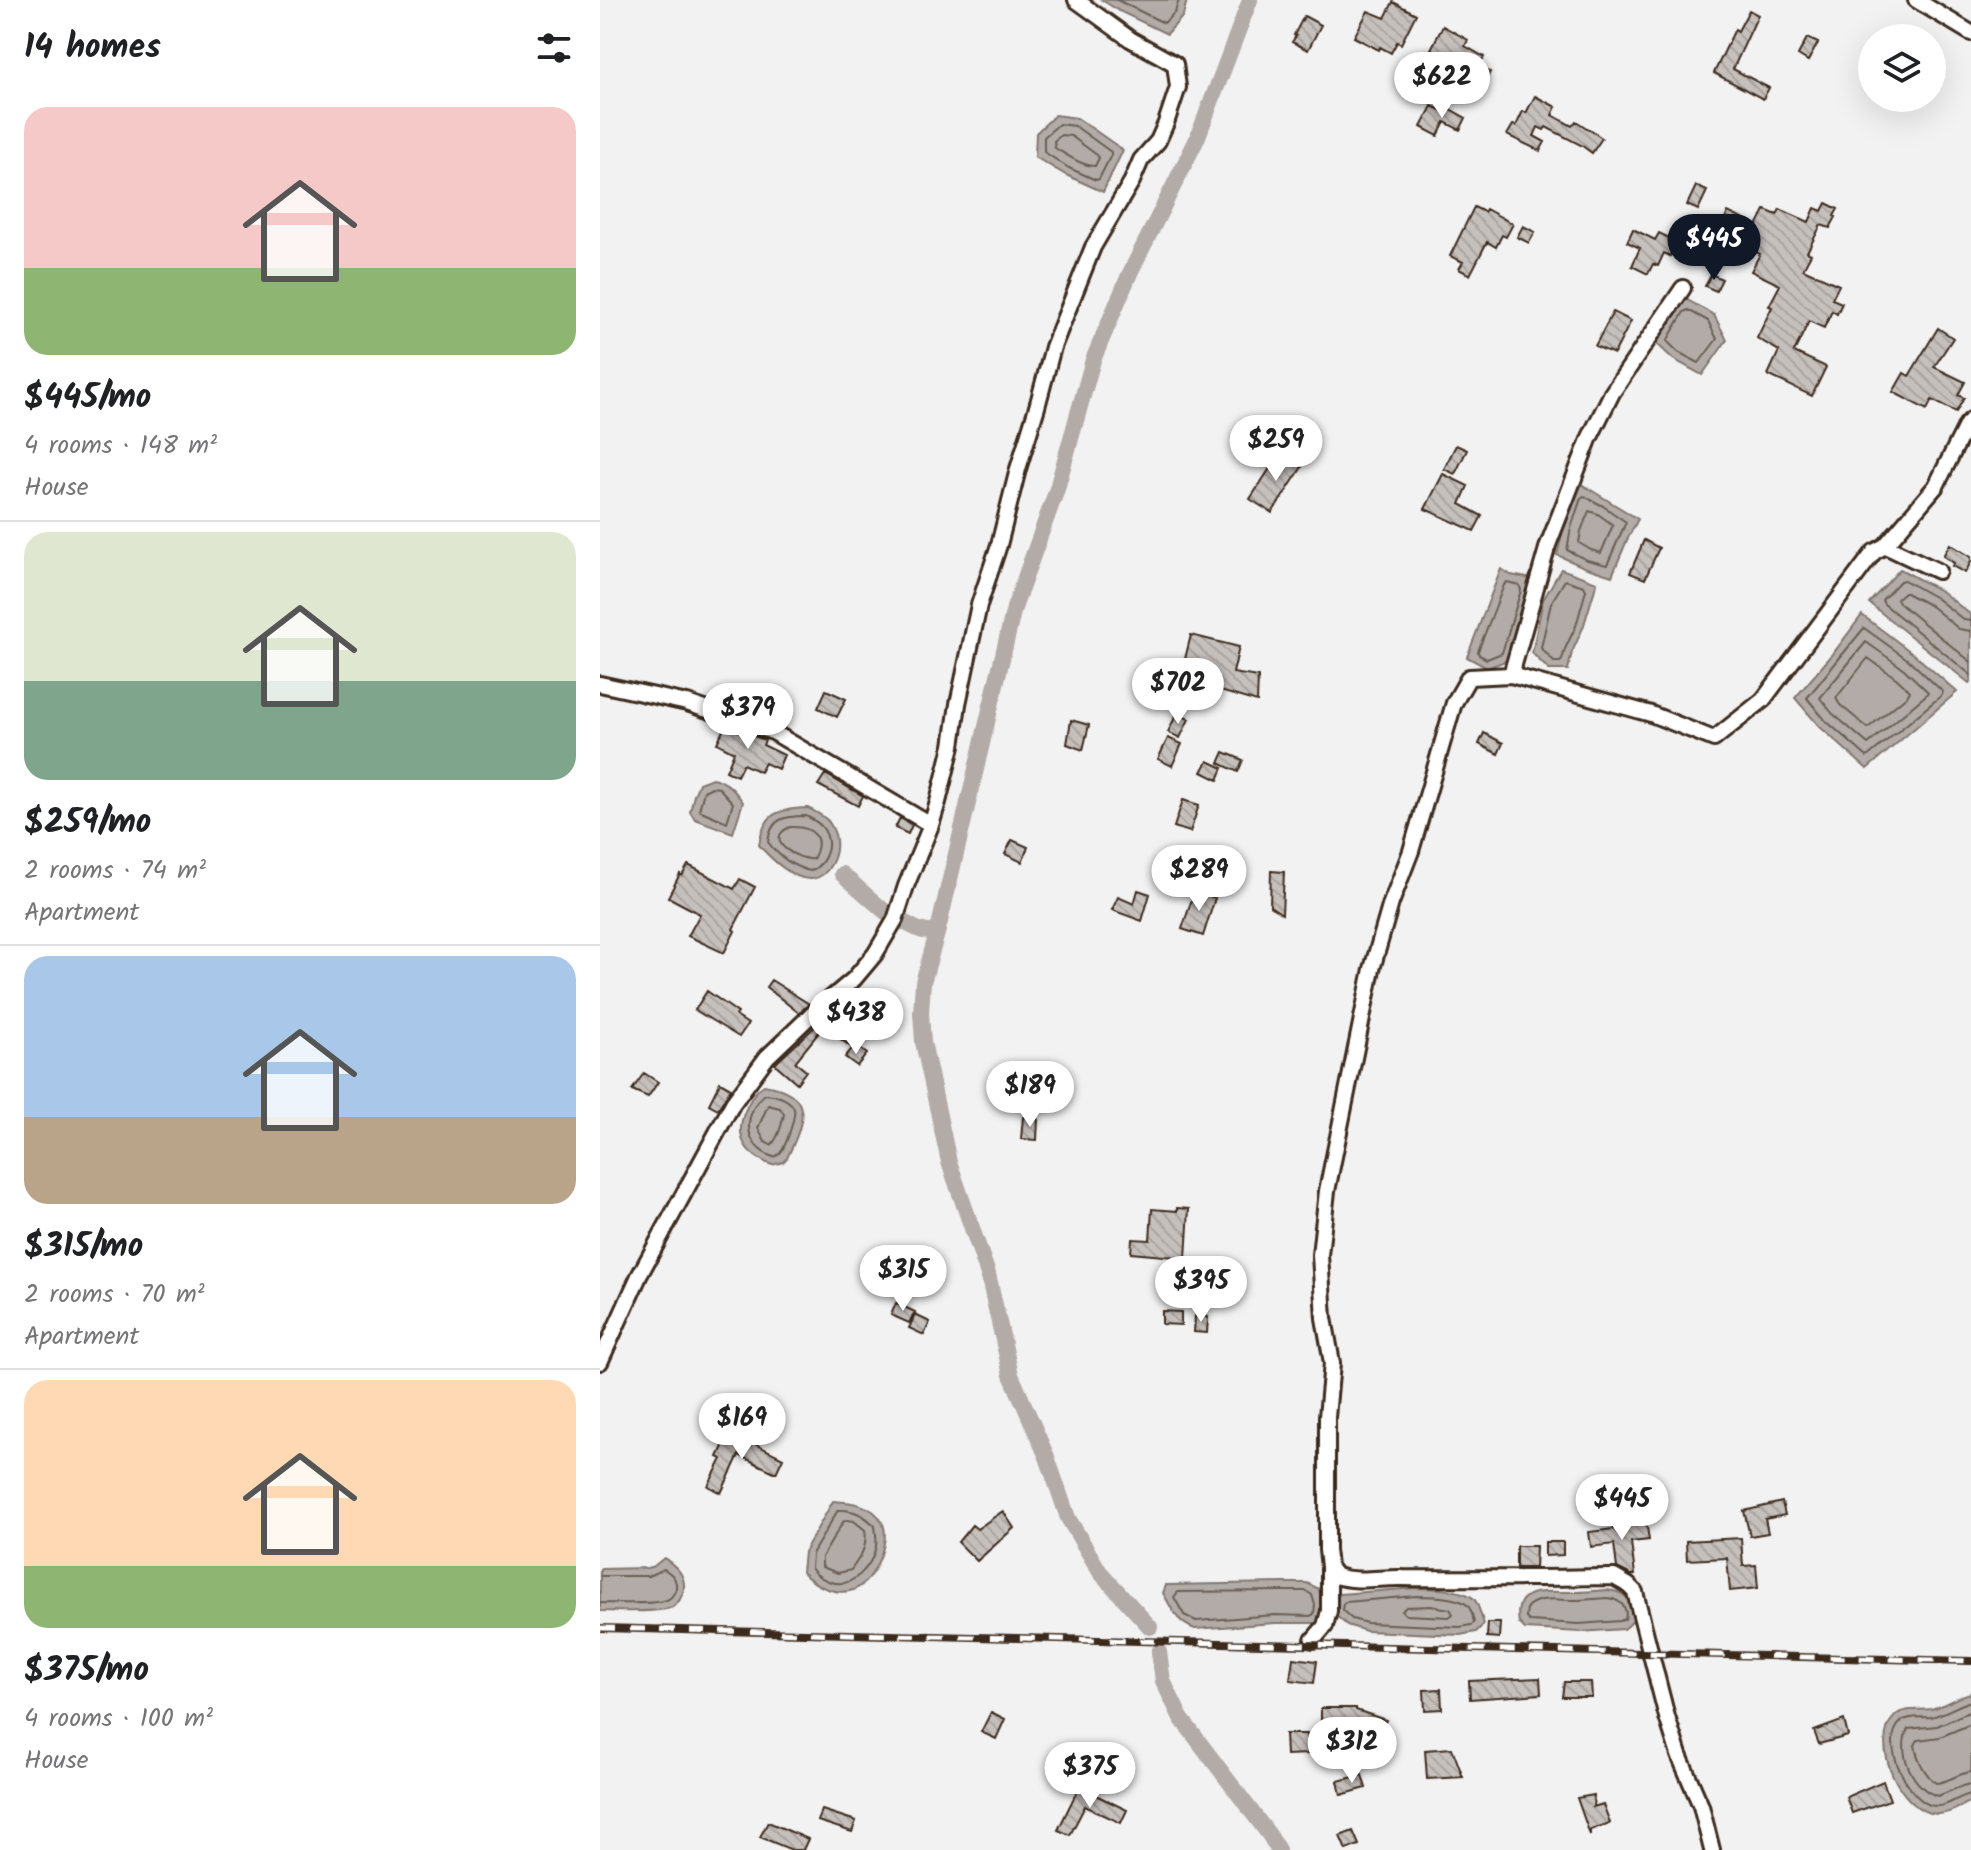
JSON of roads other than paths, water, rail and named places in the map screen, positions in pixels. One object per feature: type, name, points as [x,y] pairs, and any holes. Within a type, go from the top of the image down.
[{"type":"street","points":[[600,1362],[639,1276],[733,1103],[767,1057],[854,979],[875,954],[895,920],[931,825],[952,746],[979,605],[999,545],[1053,347],[1093,247],[1141,160],[1158,141],[1178,87],[1175,64],[1130,39],[1076,0]]},
{"type":"street","points":[[1916,0],[1971,33]]},
{"type":"street","points":[[1511,675],[1548,545],[1590,437],[1612,393],[1683,288]]},
{"type":"street","points":[[1313,1640],[1325,1626],[1329,1611],[1327,1417],[1332,1363],[1324,1318],[1320,1255],[1327,1191],[1372,969],[1391,903],[1411,851],[1454,703],[1469,677],[1511,675],[1651,714],[1714,739],[1763,700],[1874,552],[1885,546],[1936,486],[1971,420]]},
{"type":"street","points":[[1885,546],[1938,571]]},
{"type":"street","points":[[600,684],[687,703],[773,732],[931,825]]},
{"type":"street","points":[[1329,1567],[1336,1576],[1355,1580],[1614,1577],[1628,1585],[1635,1592],[1667,1717],[1701,1806],[1712,1850]]},
{"type":"water","points":[[1102,0],[1187,0],[1183,16],[1167,34]]},
{"type":"water","points":[[1055,115],[1077,118],[1123,150],[1103,192],[1035,157],[1036,133]]},
{"type":"water","points":[[1684,298],[1714,315],[1727,340],[1702,375],[1673,359],[1655,342]]},
{"type":"water","points":[[1578,482],[1638,519],[1612,576],[1557,555]]},
{"type":"water","points":[[1501,569],[1511,575],[1533,579],[1508,660],[1487,668],[1467,657]]},
{"type":"water","points":[[1561,569],[1597,582],[1568,670],[1549,670],[1532,653],[1543,600]]},
{"type":"water","points":[[1900,569],[1941,591],[1971,615],[1969,683],[1869,603]]},
{"type":"water","points":[[1862,615],[1957,692],[1867,769],[1819,726],[1795,698]]},
{"type":"water","points":[[712,778],[730,787],[743,802],[733,833],[695,819],[690,812],[699,783]]},
{"type":"water","points":[[808,808],[829,822],[836,840],[828,870],[812,879],[790,873],[759,845],[764,826],[774,815]]},
{"type":"water","points":[[764,1085],[792,1095],[801,1111],[798,1132],[787,1158],[772,1165],[749,1151],[741,1129],[749,1103]]},
{"type":"water","points":[[833,1501],[854,1503],[873,1511],[882,1522],[885,1537],[881,1555],[863,1584],[839,1592],[822,1587],[802,1572],[804,1552]]},
{"type":"water","points":[[664,1558],[683,1578],[683,1591],[675,1605],[655,1611],[600,1611],[600,1569],[647,1568]]},
{"type":"water","points":[[1307,1583],[1319,1589],[1323,1605],[1319,1623],[1195,1629],[1179,1619],[1163,1593],[1166,1585]]},
{"type":"water","points":[[1416,1588],[1446,1589],[1469,1595],[1477,1604],[1484,1624],[1476,1632],[1460,1635],[1366,1631],[1347,1625],[1334,1614],[1340,1594]]},
{"type":"water","points":[[1606,1590],[1623,1595],[1632,1606],[1635,1618],[1624,1629],[1580,1632],[1525,1629],[1519,1623],[1518,1611],[1526,1596],[1543,1592]]},
{"type":"water","points":[[1971,1693],[1971,1801],[1946,1813],[1924,1811],[1911,1802],[1892,1774],[1885,1742],[1888,1728],[1895,1716],[1903,1711],[1931,1709]]},
{"type":"waterway","points":[[1150,1627],[1100,1572],[1068,1518],[1047,1457],[1011,1375],[988,1274],[949,1162],[923,1042],[921,1013],[923,982],[1014,608],[1056,492],[1093,360],[1130,273],[1197,139],[1250,0]]},
{"type":"waterway","points":[[842,874],[889,915]]},
{"type":"waterway","points":[[902,921],[924,931],[938,930]]},
{"type":"waterway","points":[[1159,1652],[1163,1681],[1181,1718],[1278,1850]]},
{"type":"railway","points":[[600,1628],[1971,1661]]}]
